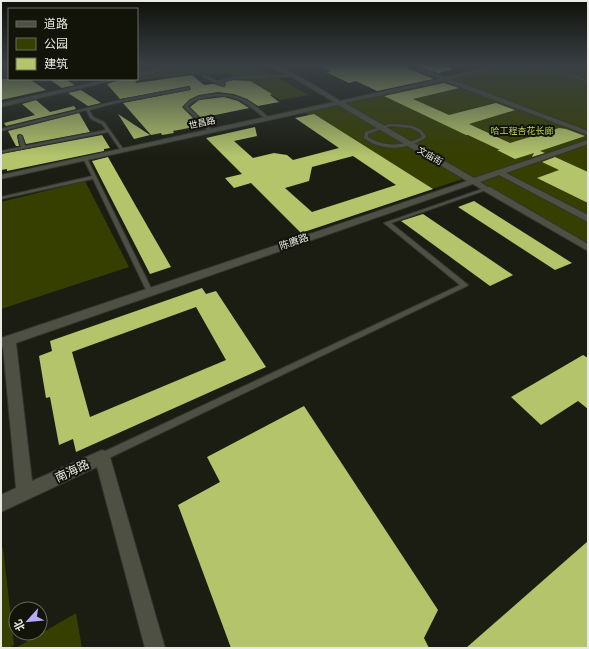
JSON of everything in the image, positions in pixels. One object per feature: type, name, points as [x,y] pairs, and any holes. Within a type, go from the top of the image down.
[{"type":"street","points":[[1,105],[40,96]]},
{"type":"street","name":"文庙街","points":[[329,96],[588,248]]},
{"type":"street","name":"世昌路","points":[[1,177],[268,119],[364,96]]},
{"type":"street","points":[[492,96],[588,132]]},
{"type":"street","name":"陈赓路","points":[[5,342],[588,142]]},
{"type":"street","points":[[499,172],[588,219]]},
{"type":"street","points":[[5,342],[24,493]]},
{"type":"street","name":"南海路","points":[[1,504],[102,457],[155,648]]},
{"type":"lane","points":[[1,130],[87,109],[149,96]]},
{"type":"lane","points":[[207,96],[197,98],[186,104],[186,107],[211,131]]},
{"type":"lane","points":[[237,96],[268,119]]},
{"type":"lane","points":[[87,109],[92,118],[103,124],[109,131],[122,150]]},
{"type":"lane","points":[[390,125],[406,126],[422,132],[424,138],[393,146],[380,146],[366,138],[366,133],[369,131],[382,128],[390,125]]},
{"type":"lane","points":[[1,152],[109,131]]},
{"type":"lane","points":[[20,136],[22,148]]},
{"type":"lane","points":[[84,158],[150,292]]},
{"type":"lane","points":[[1,198],[94,177]]},
{"type":"lane","points":[[102,457],[465,285],[387,223],[487,189]]},
{"type":"green space","points":[[274,96],[302,96],[280,100]]},
{"type":"green space","name":"哈工程杏花长廊","points":[[360,96],[588,96],[588,243],[469,177],[426,191],[299,109]]},
{"type":"green space","points":[[85,181],[129,267],[1,309],[1,202]]},
{"type":"green space","points":[[3,548],[9,601],[8,641],[14,641],[14,645],[9,648],[1,648],[1,549]]},
{"type":"green space","points":[[76,613],[82,648],[16,648],[28,641],[48,641],[48,629]]},
{"type":"building","points":[[1,96],[18,96],[1,100]]},
{"type":"building","points":[[73,96],[91,96],[101,103],[88,106]]},
{"type":"building","points":[[118,96],[135,96],[120,99]]},
{"type":"building","points":[[158,96],[196,96],[190,99],[182,107],[194,119],[188,120],[194,127],[173,131],[174,133],[151,135],[123,103]]},
{"type":"building","points":[[240,96],[272,96],[279,102],[258,106]]},
{"type":"building","points":[[385,96],[424,96],[413,99],[449,115],[496,103],[515,110],[469,124],[510,143],[559,128],[585,136],[540,151],[545,153],[532,157],[534,153],[515,159],[497,150],[500,150]]},
{"type":"building","points":[[224,97],[238,101],[249,108],[201,118],[190,107],[199,100]]},
{"type":"building","points":[[36,100],[50,112],[74,106],[76,109],[6,126],[4,123],[35,115],[22,104]]},
{"type":"building","points":[[79,113],[90,132],[26,144],[23,136],[19,134],[17,136],[19,146],[16,146],[8,131]]},
{"type":"building","points":[[118,114],[150,135],[134,139]]},
{"type":"building","points":[[314,114],[433,189],[301,233],[251,183],[234,188],[225,178],[242,174],[206,138],[255,127],[257,136],[234,141],[253,158],[274,153],[287,155],[293,160],[339,148],[295,118]],"holes":[[[353,156],[396,185],[312,212],[285,188],[309,181],[312,167]]]},
{"type":"building","points":[[102,135],[110,148],[104,149],[104,151],[7,171],[7,169],[1,170],[1,154]]},
{"type":"building","points":[[108,157],[171,267],[150,274],[92,161]]},
{"type":"building","points":[[555,157],[588,172],[588,203],[537,178],[559,170],[542,162]]},
{"type":"building","points":[[474,201],[572,263],[555,270],[458,207]]},
{"type":"building","points":[[423,214],[513,275],[490,286],[401,221]]},
{"type":"building","points":[[202,288],[206,294],[216,291],[266,367],[76,452],[73,439],[59,445],[50,397],[46,398],[39,356],[52,351],[50,341]],"holes":[[[196,307],[226,360],[90,417],[72,352]]]},
{"type":"building","points":[[583,355],[588,358],[588,409],[578,401],[541,425],[511,397]]},
{"type":"building","points":[[304,406],[438,610],[424,638],[429,648],[231,648],[178,505],[220,482],[207,457]]},
{"type":"building","points":[[588,541],[588,648],[466,648]]}]
